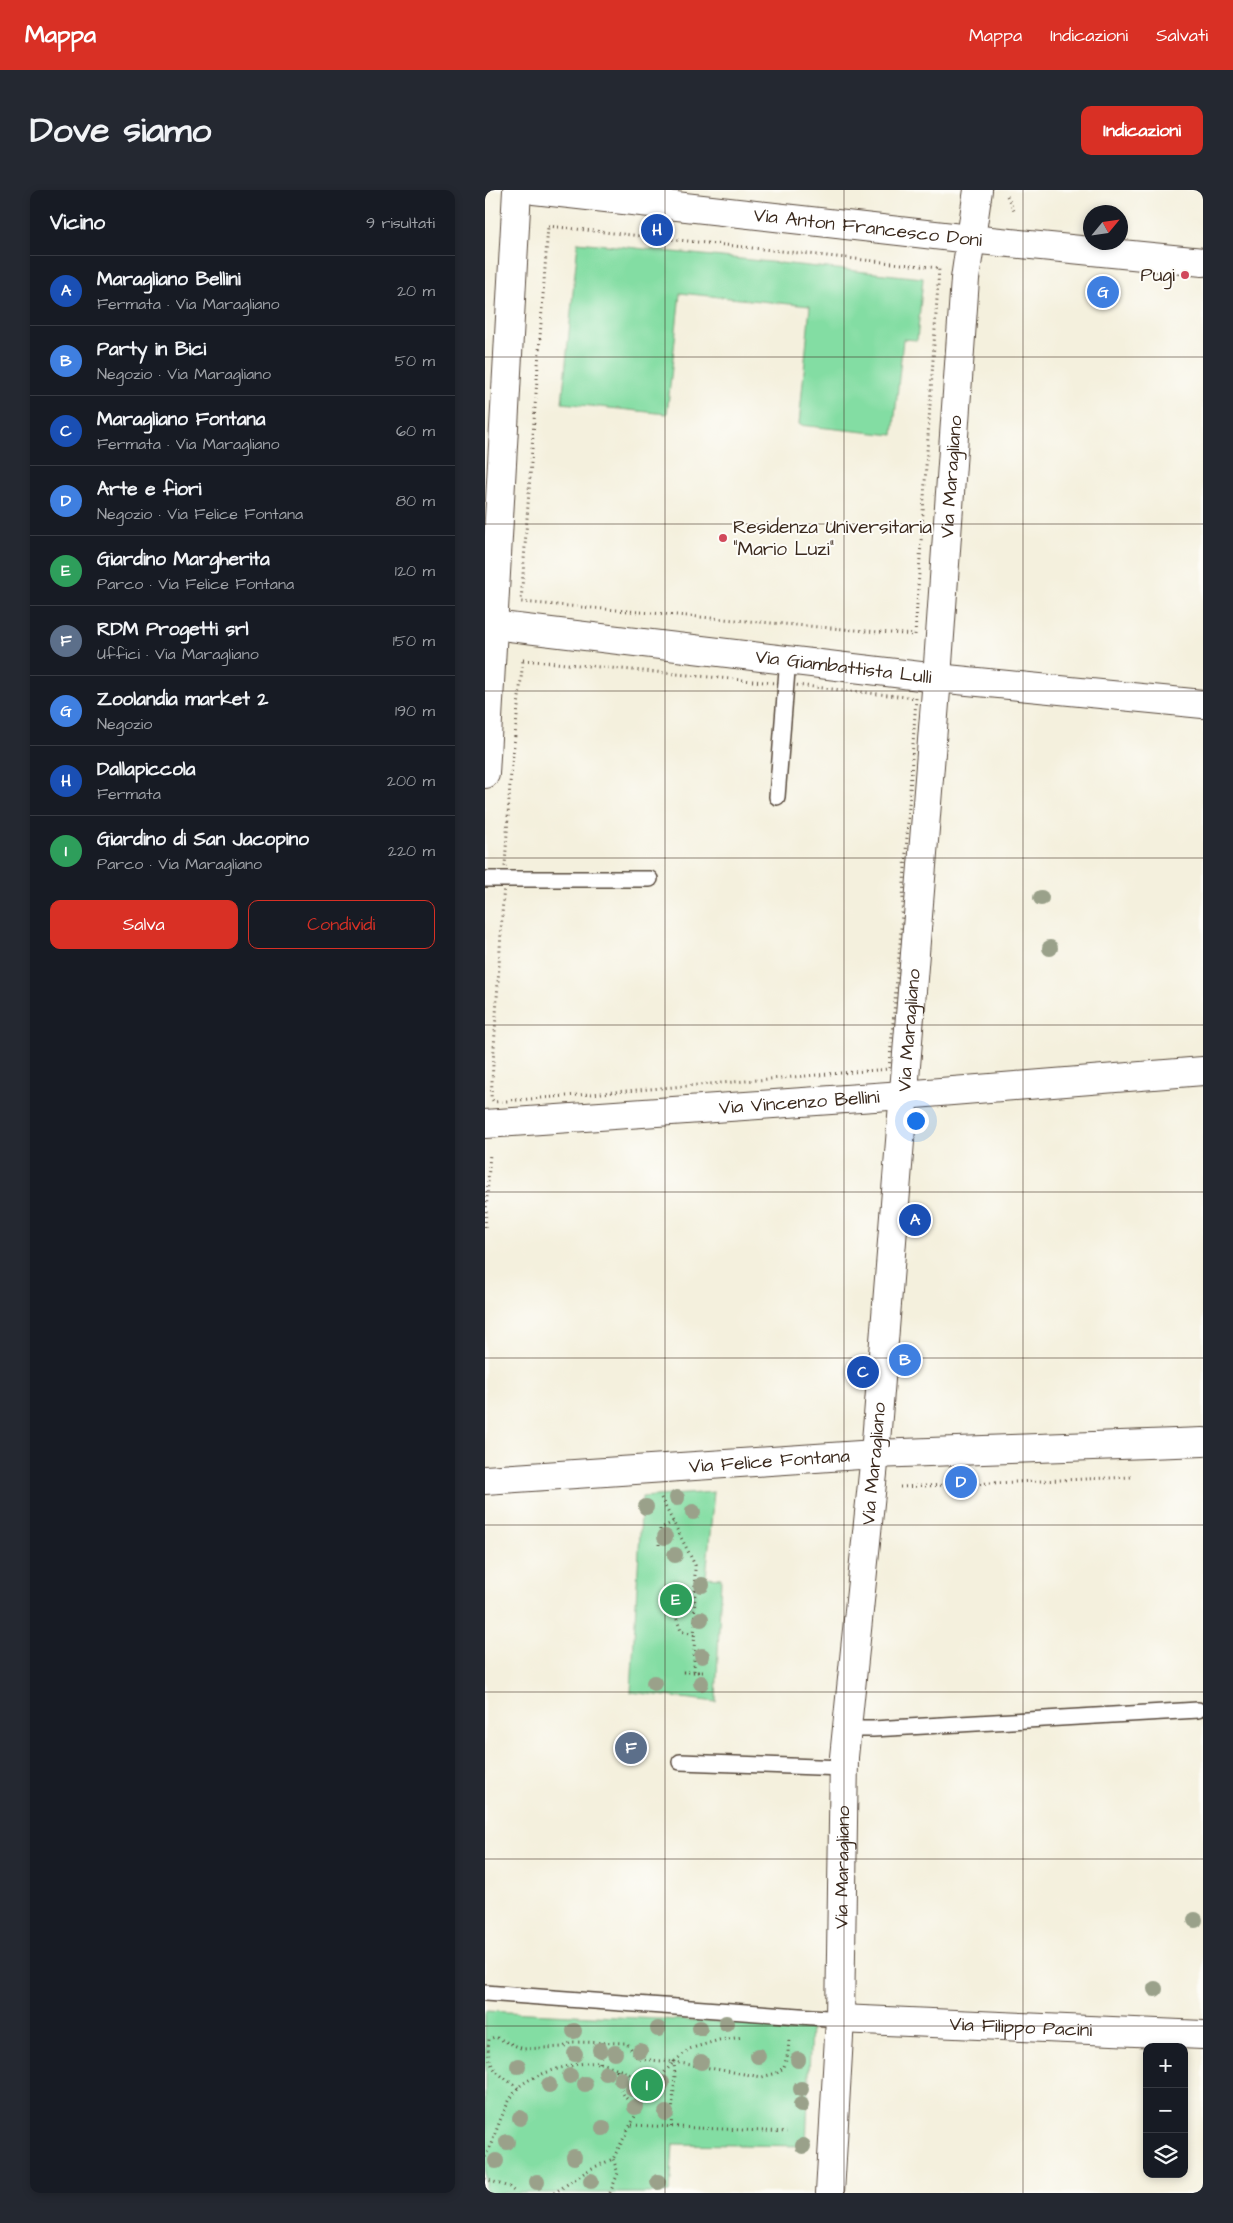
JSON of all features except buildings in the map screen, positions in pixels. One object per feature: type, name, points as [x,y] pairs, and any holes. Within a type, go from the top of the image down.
[{"type":"street","points":[[485,774],[490,624],[517,190]]},
{"type":"street","name":"Via Anton Francesco Doni","points":[[534,190],[970,239],[1203,262]]},
{"type":"street","name":"Via Maragliano","points":[[830,2193],[839,2019],[844,1768],[875,1454],[937,678],[965,279],[978,190]]},
{"type":"street","name":"Via Giambattista Lulli","points":[[490,624],[788,658],[937,678],[1203,704]]},
{"type":"street","name":"Via Vincenzo Bellini","points":[[488,1135],[903,1095],[1203,1071]]},
{"type":"street","name":"Via Felice Fontana","points":[[485,1480],[875,1454],[1203,1442]]},
{"type":"street","name":"Via Filippo Pacini","points":[[839,2019],[1203,2035]]},
{"type":"lane","points":[[777,797],[788,658]]},
{"type":"lane","points":[[485,879],[650,879]]},
{"type":"lane","points":[[848,1729],[1198,1710]]},
{"type":"lane","points":[[680,1762],[844,1768]]},
{"type":"lane","points":[[485,1993],[839,2019]]},
{"type":"path","points":[[1004,190],[1015,212]]},
{"type":"path","points":[[549,226],[939,268],[915,635],[521,602],[549,226]]},
{"type":"path","points":[[485,1227],[488,1135]]},
{"type":"path","points":[[891,1488],[1134,1476]]},
{"type":"path","points":[[660,1497],[695,1565],[693,1672]]},
{"type":"path","points":[[659,1545],[660,1529],[673,1522]]},
{"type":"path","points":[[694,1634],[681,1631],[676,1617],[680,1606],[695,1602]]},
{"type":"path","points":[[693,1672],[687,1672],[681,1672],[703,1672],[693,1672]]},
{"type":"path","points":[[518,2088],[489,2067],[486,2056],[489,2039],[495,2037],[523,2050],[563,2047],[572,2042],[627,2043],[637,2059],[674,2062],[762,2077],[771,2076],[784,2067],[788,2053],[789,2032]]},
{"type":"path","points":[[554,2193],[590,2169],[613,2159],[649,2089],[689,2049],[719,2040],[745,2037]]},
{"type":"path","points":[[600,2063],[601,2042]]},
{"type":"path","points":[[671,2127],[675,2075],[674,2062]]},
{"type":"path","points":[[485,2158],[506,2109],[518,2088],[533,2077],[551,2070],[600,2063],[633,2077],[644,2101]]},
{"type":"path","points":[[617,2070],[617,2082],[621,2092],[628,2102],[639,2110]]},
{"type":"path","points":[[632,2125],[787,2132]]},
{"type":"path","points":[[610,2193],[618,2173],[613,2159]]},
{"type":"path","points":[[485,2179],[509,2187],[516,2193]]},
{"type":"green space","points":[[578,242],[923,278],[917,340],[903,339],[893,435],[799,425],[810,306],[680,293],[667,414],[562,403]]},
{"type":"green space","points":[[714,1492],[706,1577],[721,1578],[716,1702],[631,1692],[642,1497]]},
{"type":"green space","points":[[485,2011],[811,2026],[806,2146],[673,2144],[670,2193],[485,2193]]},
{"type":"place","name":"Dallapiccola","points":[[657,230]]},
{"type":"place","name":"Pugi","points":[[1185,275]]},
{"type":"place","name":"Zoolandia market 2","points":[[1103,292]]},
{"type":"place","name":"Residenza Universitaria \"Mario Luzi\"","points":[[723,538]]},
{"type":"place","name":"Maragliano Bellini","points":[[915,1220]]},
{"type":"place","name":"Party in Bici","points":[[905,1360]]},
{"type":"place","name":"Maragliano Fontana","points":[[863,1372]]},
{"type":"place","name":"Arte e fiori","points":[[961,1482]]},
{"type":"place","name":"Giardino Margherita","points":[[676,1600]]},
{"type":"place","name":"RDM Progetti srl","points":[[631,1748]]},
{"type":"place","name":"Giardino di San Jacopino","points":[[647,2085]]}]
